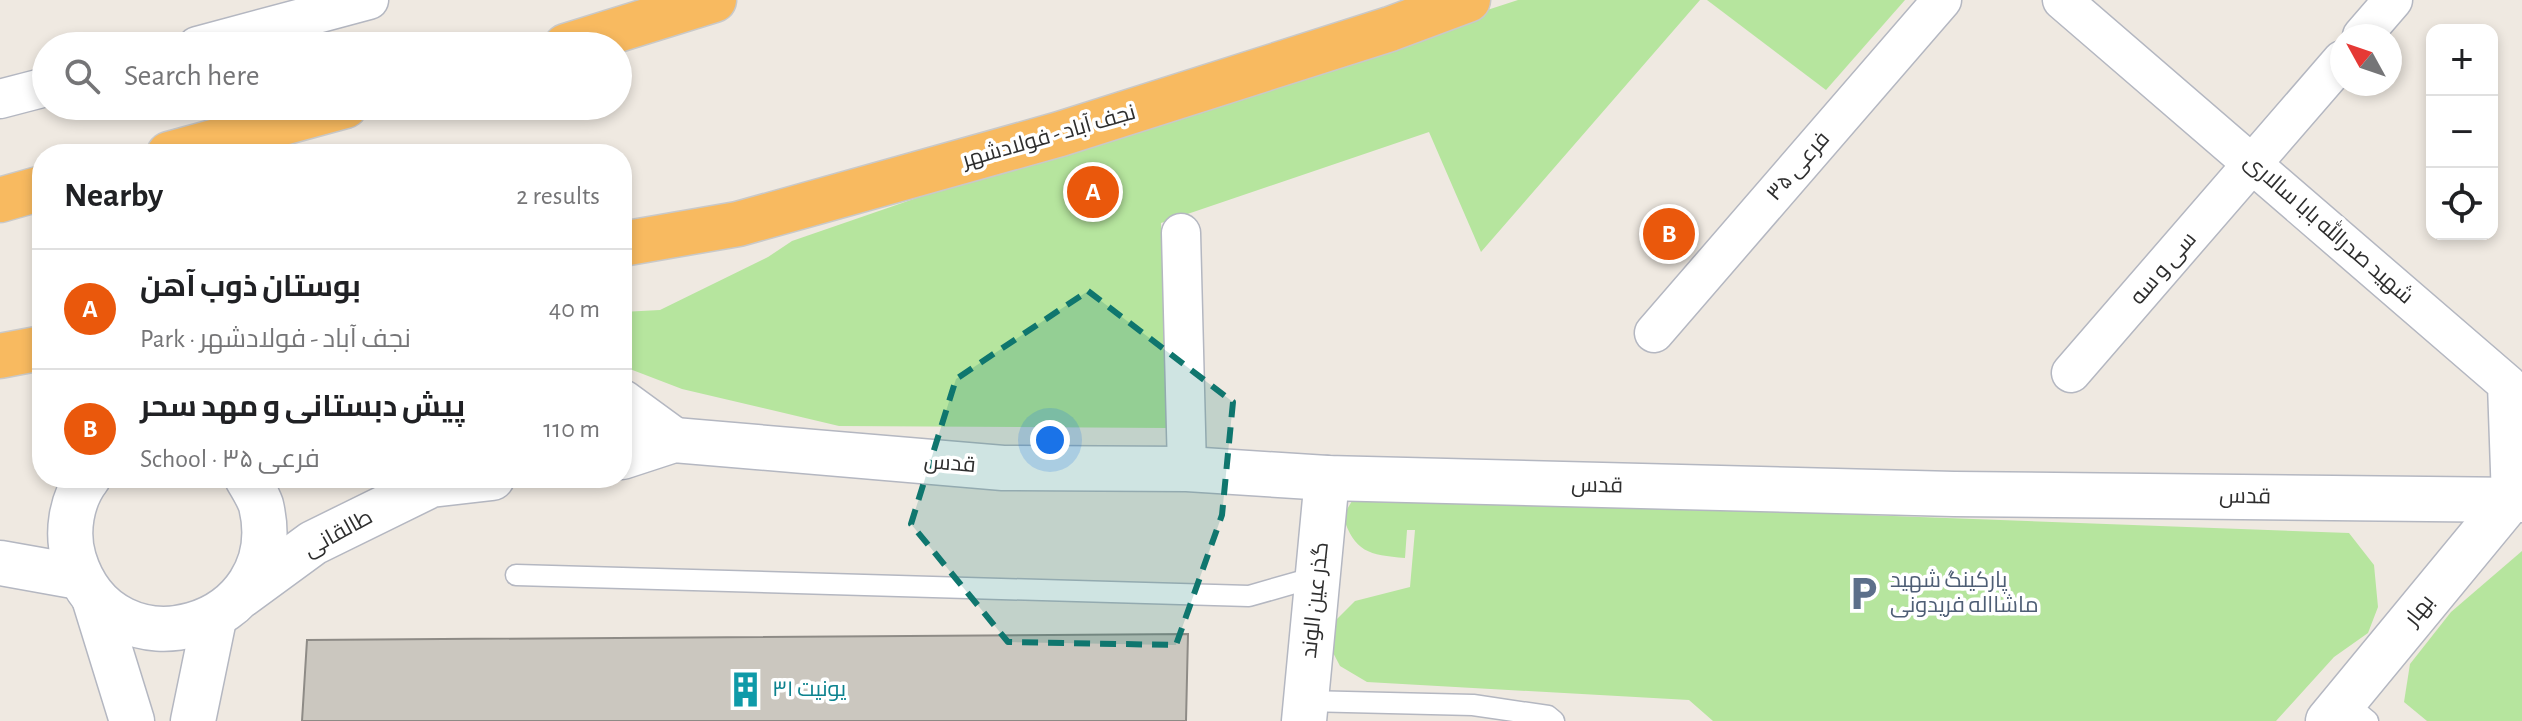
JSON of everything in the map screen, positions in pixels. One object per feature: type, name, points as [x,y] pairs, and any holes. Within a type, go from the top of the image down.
[{"type":"highway","points":[[611,32],[714,0]]},
{"type":"highway","name":"نجف آباد - فولادشهر","points":[[632,242],[738,224],[1060,134],[1390,29],[1468,0]]},
{"type":"highway","points":[[206,144],[294,120]]},
{"type":"highway","points":[[0,200],[32,191]]},
{"type":"highway","points":[[0,356],[32,350]]},
{"type":"main road","points":[[632,409],[674,440]]},
{"type":"main road","name":"قدس","points":[[674,440],[1003,468],[1187,469],[1327,478],[1954,494],[2516,499]]},
{"type":"main road","points":[[632,454],[674,440]]},
{"type":"main road","name":"گذر عین الوند","points":[[1304,711],[1327,478]]},
{"type":"main road","points":[[81,488],[71,515],[70,546],[132,721]]},
{"type":"main road","points":[[193,721],[227,608],[258,569],[264,536],[260,504],[252,488]]},
{"type":"main road","name":"طالقانی","points":[[227,608],[313,543],[419,488]]},
{"type":"main road","name":"بهار","points":[[2347,714],[2516,499]]},
{"type":"main road","points":[[0,563],[87,587],[120,619],[151,629],[184,629],[227,608]]},
{"type":"street","points":[[249,32],[369,0]]},
{"type":"street","name":"فرعی ۳۵","points":[[1654,333],[1942,0]]},
{"type":"street","name":"شهید صدرالله بابا سالاری","points":[[2062,0],[2515,376],[2516,499]]},
{"type":"street","points":[[2372,24],[2393,0]]},
{"type":"street","name":"سی و سه","points":[[2071,373],[2330,74]]},
{"type":"street","points":[[0,99],[32,91]]},
{"type":"street","points":[[1181,233],[1187,469]]},
{"type":"lane","points":[[516,575],[1249,596],[1319,576]]},
{"type":"lane","points":[[1304,711],[1548,716],[1554,721]]},
{"type":"highlighted area","points":[[1088,291],[1233,402],[1222,515],[1176,645],[1008,642],[911,524],[956,379]]},
{"type":"green space","points":[[1518,0],[1700,0],[1481,252],[1429,132],[1161,223],[1167,428],[839,426],[682,389],[632,370],[632,311],[660,310],[768,257],[792,241],[1024,161]]},
{"type":"green space","points":[[1707,0],[1905,0],[1826,90]]},
{"type":"green space","points":[[1355,496],[2349,533],[2374,565],[2378,607],[2368,633],[2334,657],[2276,721],[1713,721],[1689,700],[1367,682],[1340,666],[1329,645],[1334,622],[1355,601],[1410,587],[1415,530],[1407,530],[1405,558],[1372,553],[1352,537],[1343,516]]},
{"type":"green space","points":[[2522,551],[2522,721],[2427,721],[2404,702],[2410,664],[2451,612]]},
{"type":"building","name":"یونیت ۳۱","points":[[1188,634],[1186,721],[302,721],[307,640]]},
{"type":"place","name":"بوستان ذوب آهن","points":[[1093,192]]},
{"type":"place","name":"پیش دبستانی و مهد سحر","points":[[1669,234]]},
{"type":"place","name":"پارکینگ شهید ماشااله فریدونی","points":[[1864,593]]},
{"type":"place","name":"یونیت ۳۱","points":[[746,689]]}]
